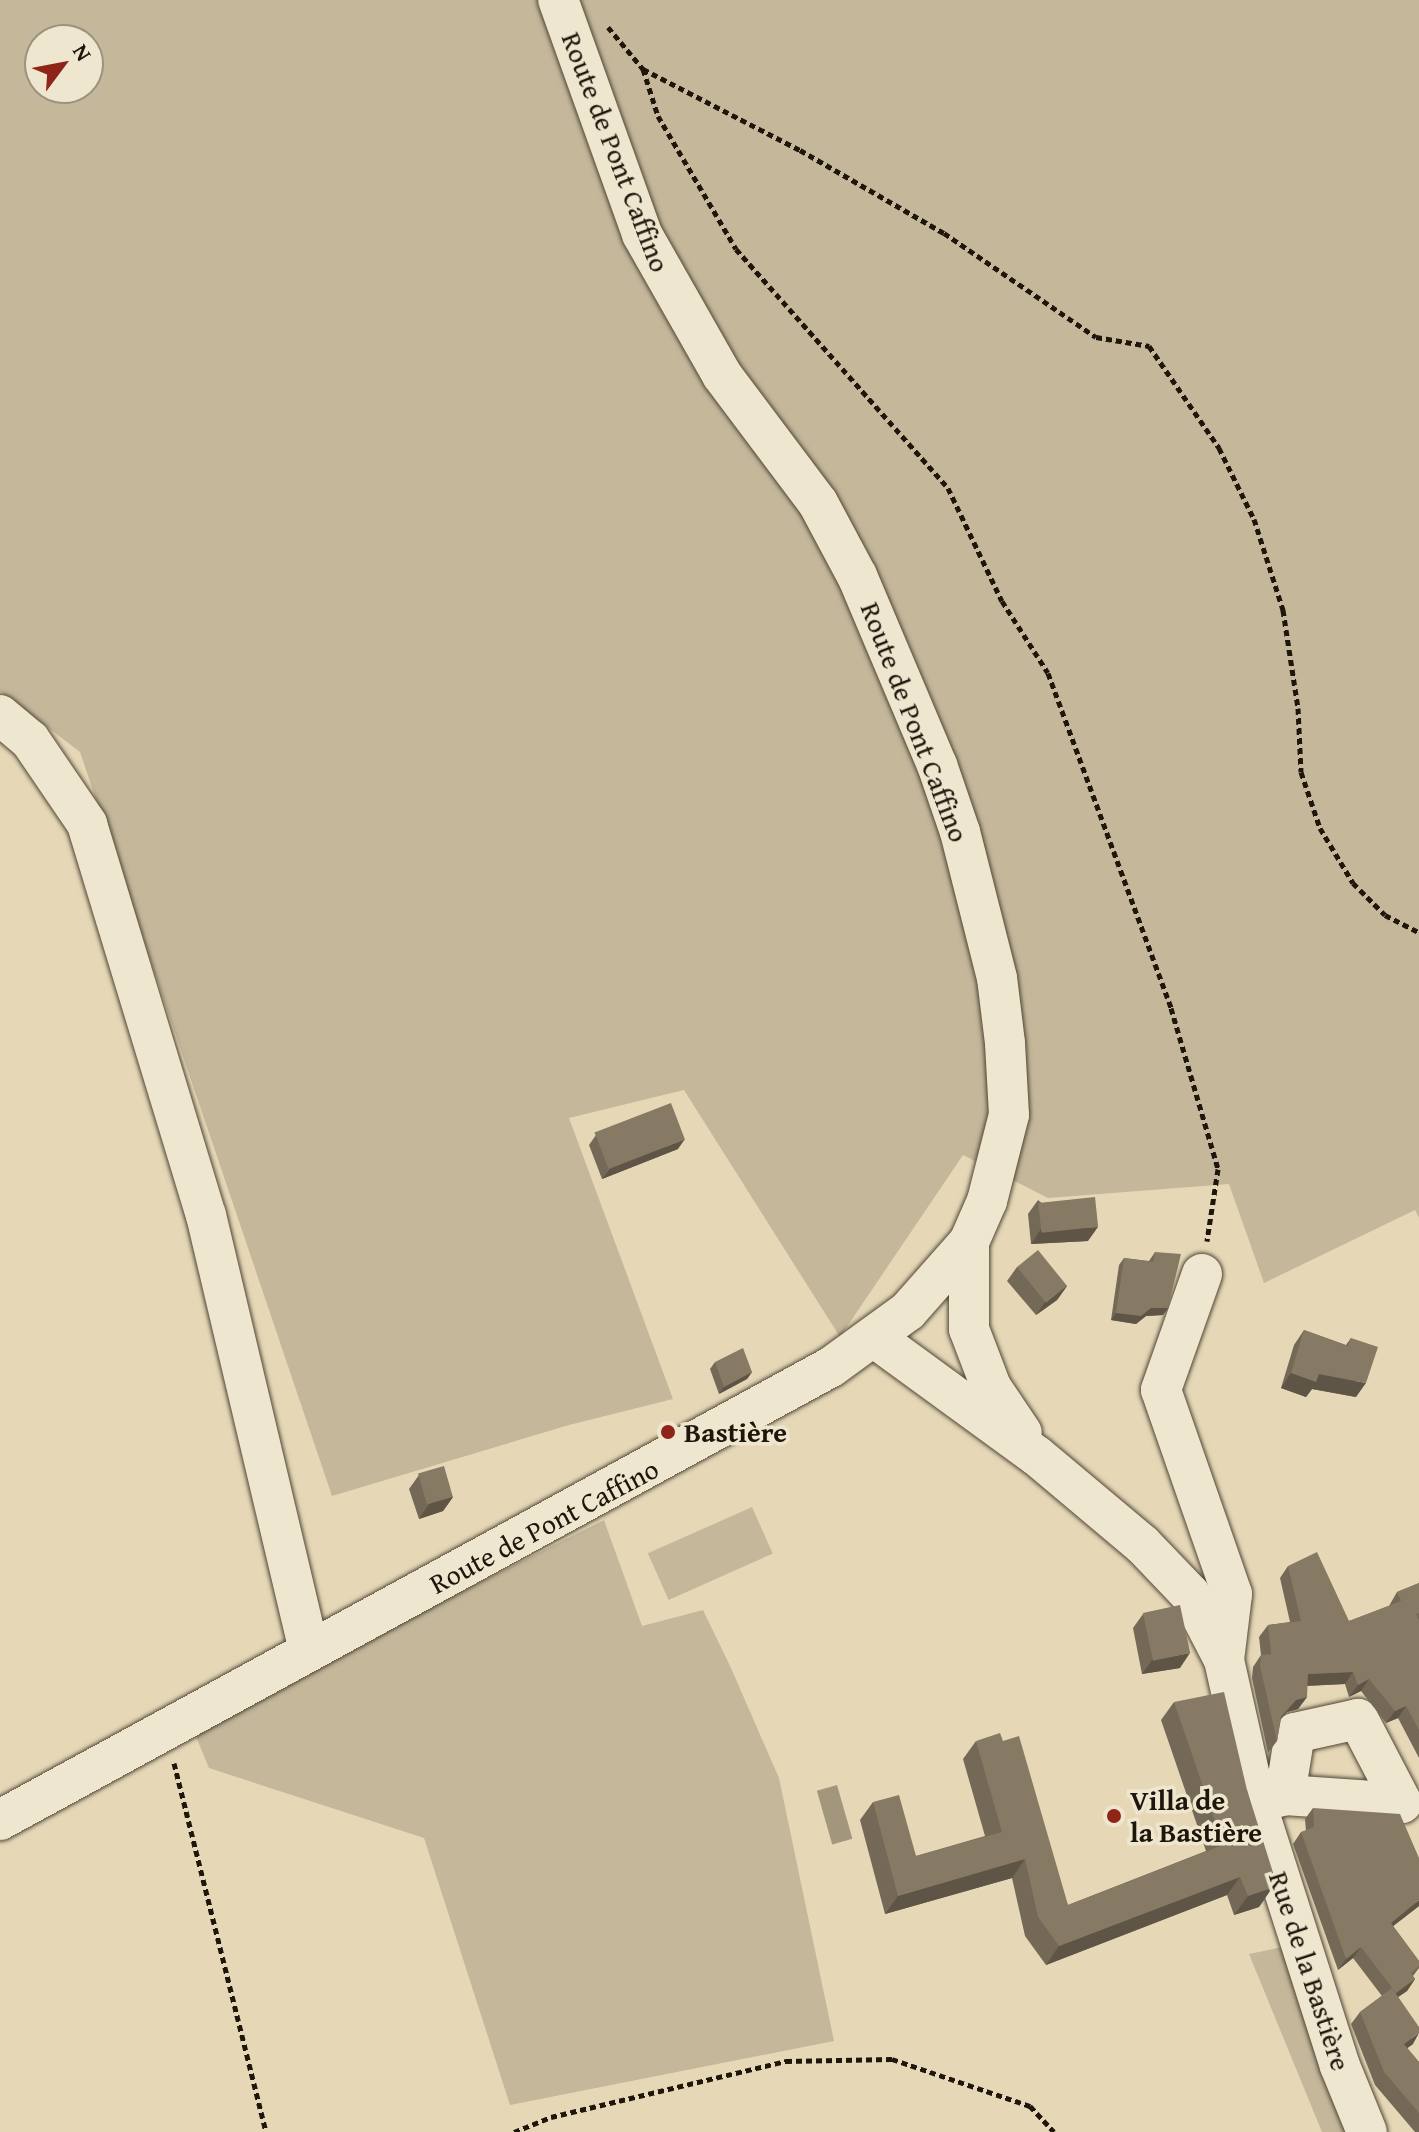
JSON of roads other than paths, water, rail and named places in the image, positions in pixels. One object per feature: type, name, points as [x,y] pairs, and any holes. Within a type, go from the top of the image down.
[{"type":"street","name":"Route de Pont Caffino","points":[[0,1820],[774,1401],[875,1338],[908,1311],[969,1242],[987,1201],[1009,1115],[997,978],[960,832],[851,564],[818,503],[722,375],[642,234],[558,0]]},
{"type":"street","points":[[0,715],[30,740],[87,824],[206,1215],[309,1650]]},
{"type":"street","points":[[969,1242],[969,1329],[991,1387],[1037,1456]]},
{"type":"street","points":[[1202,1274],[1161,1390],[1232,1594],[1224,1660]]},
{"type":"street","points":[[908,1311],[969,1329]]},
{"type":"street","points":[[875,1338],[1037,1456]]},
{"type":"street","name":"Rue de la Bastière","points":[[1037,1456],[1142,1544],[1190,1594],[1224,1660],[1271,1799],[1340,2066],[1367,2132]]},
{"type":"street","points":[[1358,1719],[1410,1806],[1271,1799],[1295,1733],[1358,1719]]},
{"type":"place","name":"Bastière","points":[[668,1432]]},
{"type":"place","name":"Villa de la Bastière","points":[[1114,1816]]}]
